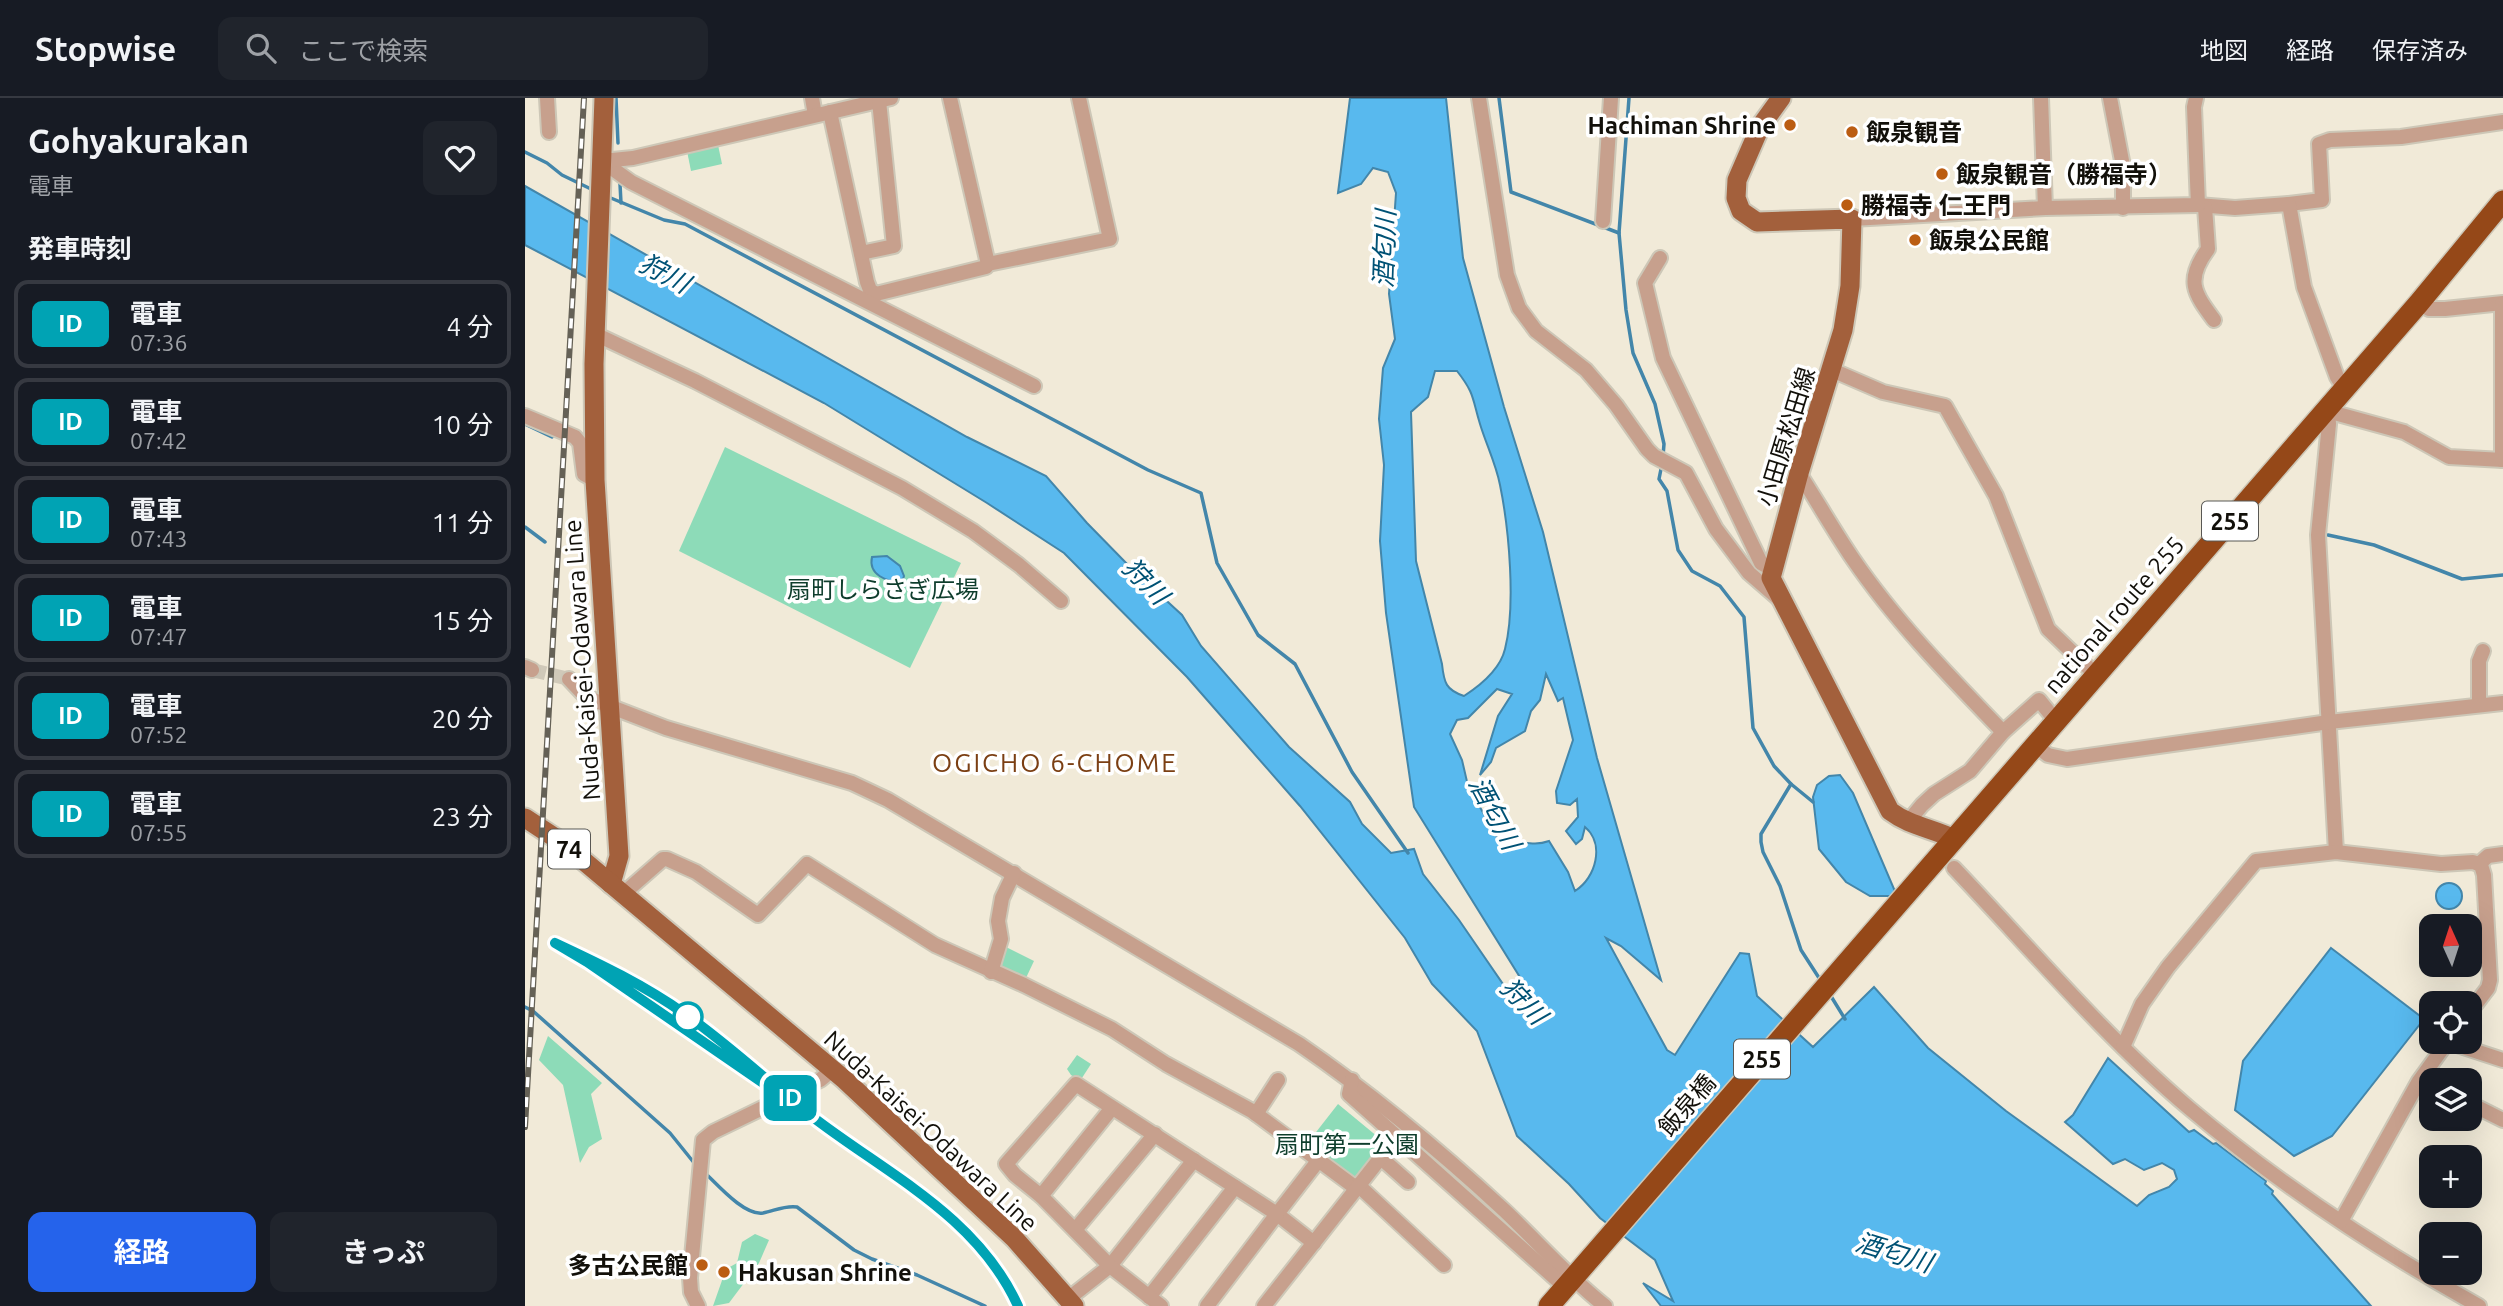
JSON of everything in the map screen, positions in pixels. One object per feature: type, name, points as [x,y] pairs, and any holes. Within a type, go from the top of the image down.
[{"type":"highway","name":"national route 255","points":[[1954,839],[2420,303],[2503,201]]},
{"type":"highway","name":"飯泉橋","points":[[1568,1283],[1954,839]]},
{"type":"highway","name":"255","points":[[1549,1306],[1568,1283]]},
{"type":"main road","name":"Nuda-Kaisei-Odawara Line","points":[[604,98],[596,329],[595,480],[619,856],[617,889],[845,1080],[1014,1238],[1071,1302]]},
{"type":"main road","points":[[1781,98],[1761,127],[1737,180],[1736,198],[1741,211],[1757,222],[1852,219]]},
{"type":"main road","name":"小田原松田線","points":[[1772,569],[1843,330],[1850,286],[1852,219]]},
{"type":"main road","points":[[1772,569],[1771,578],[1782,602],[1890,811],[1907,823],[1931,828],[1954,839]]},
{"type":"main road","name":"74","points":[[525,817],[560,841],[617,889]]},
{"type":"street","points":[[547,98],[549,132]]},
{"type":"street","points":[[812,98],[823,113],[861,253],[868,295]]},
{"type":"street","points":[[950,98],[988,264]]},
{"type":"street","points":[[868,295],[986,267],[988,264],[1110,239],[1079,98]]},
{"type":"street","points":[[1479,98],[1507,275],[1519,307],[1536,331],[1586,370],[1661,459],[1686,473],[1716,529],[1749,573],[1782,602]]},
{"type":"street","points":[[1603,221],[1611,98]]},
{"type":"street","points":[[2041,98],[2045,208]]},
{"type":"street","points":[[2110,98],[2123,166],[2123,208]]},
{"type":"street","points":[[2196,98],[2194,107],[2208,249],[2200,260],[2195,275],[2196,295],[2214,320]]},
{"type":"street","points":[[602,161],[633,158],[885,99],[894,246],[861,253]]},
{"type":"street","points":[[1852,219],[2045,208],[2235,208],[2322,200],[2319,144],[2503,122]]},
{"type":"street","points":[[602,161],[631,182],[868,295],[1034,386]]},
{"type":"street","points":[[2289,204],[2304,287],[2337,377],[2344,388]]},
{"type":"street","points":[[1660,258],[1645,283],[1663,358],[1761,564],[1772,569]]},
{"type":"street","points":[[2328,409],[2404,432],[2449,457],[2502,460],[2502,304],[2429,309],[2420,303]]},
{"type":"street","points":[[596,329],[902,488],[972,531],[1019,565],[1061,601]]},
{"type":"street","points":[[1832,370],[1883,392],[1945,406],[1996,496],[2047,629],[2096,675]]},
{"type":"street","points":[[2328,409],[2329,424],[2318,535],[2336,852]]},
{"type":"street","points":[[525,416],[575,438],[580,443],[585,474],[595,480]]},
{"type":"street","points":[[1799,473],[1853,559],[1872,584],[1934,658],[2003,732]]},
{"type":"street","points":[[2479,704],[2479,661],[2483,651]]},
{"type":"street","points":[[569,679],[586,697],[666,728],[852,783],[888,800],[1300,1044],[1398,1116],[1505,1212],[1568,1283]]},
{"type":"street","points":[[1907,823],[1934,794],[1971,771],[2003,732],[2039,700],[2056,721]]},
{"type":"street","points":[[2035,745],[2047,755],[2067,759],[2329,722],[2503,703]]},
{"type":"street","points":[[2123,1047],[2142,1004],[2168,967],[2256,861],[2336,852],[2441,864],[2479,864],[2484,875],[2490,979],[2482,996]]},
{"type":"street","points":[[2479,864],[2488,856],[2503,854]]},
{"type":"street","points":[[617,889],[667,859],[696,872],[758,915],[807,864],[935,945],[1112,1029],[1256,1114],[1357,1187],[1444,1265]]},
{"type":"street","points":[[1954,868],[2123,1047],[2189,1108],[2328,1215],[2394,1258],[2479,1306]]},
{"type":"street","points":[[992,972],[1001,939],[998,920],[1002,898],[1014,873]]},
{"type":"street","points":[[2482,1053],[2503,1060]]},
{"type":"street","points":[[698,1306],[691,1292],[690,1278],[703,1140],[709,1134],[820,1080],[831,1071]]},
{"type":"street","points":[[1256,1114],[1278,1080]]},
{"type":"street","points":[[1352,1080],[1349,1094],[1397,1137],[1568,1283],[1605,1306]]},
{"type":"street","points":[[1235,1187],[1155,1302],[1110,1266],[1006,1164],[1076,1084],[1277,1214],[1314,1242]]},
{"type":"street","points":[[2341,1222],[2419,1094]]},
{"type":"street","points":[[1041,1196],[1112,1108]]},
{"type":"street","points":[[2482,1110],[2503,1120]]},
{"type":"street","points":[[1075,1230],[1155,1134]]},
{"type":"street","points":[[1264,1306],[1397,1137]]},
{"type":"street","points":[[1381,1158],[1408,1182]]},
{"type":"street","points":[[1071,1302],[1110,1266],[1194,1160]]},
{"type":"street","points":[[1207,1306],[1318,1161]]},
{"type":"green space","points":[[718,145],[722,164],[691,171],[687,151]]},
{"type":"green space","name":"扇町しらさぎ広場","points":[[725,447],[961,563],[910,668],[679,551]]},
{"type":"green space","points":[[998,943],[1034,961],[1025,980],[993,969]]},
{"type":"green space","points":[[548,1036],[602,1083],[591,1094],[602,1139],[589,1147],[580,1163],[563,1085],[539,1060]]},
{"type":"green space","points":[[1077,1055],[1091,1064],[1080,1081],[1067,1069]]},
{"type":"green space","name":"扇町第一公園","points":[[1338,1104],[1384,1142],[1353,1180],[1306,1145]]},
{"type":"green space","points":[[755,1234],[769,1240],[759,1263],[729,1303],[713,1306],[726,1269],[737,1263],[742,1242]]},
{"type":"water","points":[[1350,98],[1446,98],[1463,258],[1504,407],[1543,532],[1597,758],[1661,980],[1621,946],[1606,938],[1667,1050],[1675,1055],[1740,953],[1749,954],[1757,996],[1813,1047],[1874,987],[1928,1048],[2006,1111],[2137,1206],[2149,1195],[2169,1187],[2177,1179],[2174,1170],[2162,1163],[2144,1170],[2125,1159],[2113,1164],[2065,1122],[2073,1115],[2108,1058],[2189,1132],[2194,1130],[2213,1144],[2216,1143],[2266,1181],[2265,1184],[2273,1191],[2272,1194],[2371,1306],[1661,1306],[1643,1283],[1673,1301],[1655,1260],[1600,1218],[1569,1184],[1517,1136],[1477,1031],[1432,984],[1405,938],[1300,806],[1187,677],[1064,553],[824,403],[525,245],[525,186],[967,437],[1046,476],[1132,569],[1182,615],[1201,646],[1289,747],[1350,802],[1362,824],[1391,853],[1414,849],[1423,874],[1459,920],[1529,1022],[1526,987],[1414,807],[1386,613],[1380,541],[1384,465],[1379,419],[1383,368],[1395,339],[1389,294],[1396,193],[1388,172],[1373,168],[1361,184],[1338,193]],"holes":[[[1435,371],[1457,371],[1470,391],[1498,477],[1508,545],[1511,590],[1503,657],[1483,682],[1464,696],[1453,691],[1445,681],[1416,561],[1411,412],[1428,397]],[[1546,674],[1558,701],[1563,698],[1573,740],[1556,791],[1557,803],[1570,805],[1577,799],[1578,817],[1566,831],[1576,844],[1582,839],[1585,827],[1595,842],[1593,870],[1575,891],[1568,872],[1549,841],[1535,844],[1520,841],[1510,838],[1510,828],[1501,828],[1503,848],[1468,786],[1462,760],[1450,734],[1457,720],[1468,718],[1497,689],[1512,694],[1498,716],[1480,775],[1491,762],[1496,748],[1525,731],[1531,711],[1540,700]]]},
{"type":"water","points":[[887,556],[900,566],[904,576],[902,582],[885,579],[873,568],[872,557]]},
{"type":"water","points":[[1840,775],[1853,793],[1897,896],[1870,896],[1846,882],[1819,849],[1813,797],[1817,785],[1829,776]]},
{"type":"water","points":[[2449,883],[2458,887],[2462,896],[2458,905],[2449,909],[2440,905],[2436,896],[2440,887]]},
{"type":"water","points":[[2331,948],[2419,1015],[2419,1025],[2332,1136],[2294,1156],[2235,1110],[2243,1061]]},
{"type":"waterway","points":[[616,98],[618,143]]},
{"type":"waterway","points":[[1499,98],[1511,192],[1619,233]]},
{"type":"waterway","points":[[1629,98],[1619,233],[1626,310],[1633,353],[1655,404],[1664,444],[1663,456]]},
{"type":"waterway","points":[[525,152],[593,190]]},
{"type":"waterway","points":[[620,184],[621,203]]},
{"type":"waterway","points":[[606,196],[664,220],[685,224],[1148,470],[1201,493],[1217,563],[1258,635],[1295,664],[1352,772],[1408,853]]},
{"type":"waterway","points":[[525,424],[552,437]]},
{"type":"waterway","points":[[1662,464],[1659,479],[1667,491],[1678,550],[1692,571],[1720,586],[1744,617],[1753,728],[1774,766],[1791,784],[1761,834],[1763,852],[1780,886],[1801,950],[1821,981]]},
{"type":"waterway","points":[[525,527],[545,542]]},
{"type":"waterway","points":[[2328,535],[2374,545],[2462,579],[2503,575]]},
{"type":"waterway","points":[[1791,784],[1813,802]]},
{"type":"waterway","points":[[1829,993],[1845,1019]]},
{"type":"waterway","points":[[525,1007],[533,1011],[670,1133],[695,1164]]},
{"type":"waterway","points":[[703,1171],[748,1210],[763,1213],[784,1207],[797,1207],[854,1250],[985,1306]]},
{"type":"tunnel","points":[[532,670],[569,679]]},
{"type":"railway","points":[[525,1127],[584,98]]},
{"type":"railway","points":[[555,943],[587,962],[916,1189],[981,1249],[1008,1286],[1018,1306]]},
{"type":"railway","points":[[611,969],[659,996],[732,1051]]},
{"type":"train","name":"ID","points":[[801,1109],[587,962],[555,943],[626,976],[687,1015],[818,1121],[940,1207],[968,1233],[994,1264],[1018,1306]]},
{"type":"place","name":"Hachiman Shrine","points":[[1790,125]]},
{"type":"place","name":"飯泉観音","points":[[1852,132]]},
{"type":"place","name":"飯泉観音（勝福寺）","points":[[1942,174]]},
{"type":"place","name":"勝福寺 仁王門","points":[[1847,205]]},
{"type":"place","name":"飯泉公民館","points":[[1915,240]]},
{"type":"place","name":"多古公民館","points":[[702,1265]]},
{"type":"place","name":"Hakusan Shrine","points":[[724,1272]]},
{"type":"district","name":"OGICHO 6-CHOME","points":[[1055,762]]},
{"type":"water label","name":"酒匂川","points":[[1384,249]]},
{"type":"water label","name":"狩川","points":[[665,273]]},
{"type":"water label","name":"狩川","points":[[1146,581]]},
{"type":"water label","name":"酒匂川","points":[[1495,813]]},
{"type":"water label","name":"狩川","points":[[1524,1001]]},
{"type":"water label","name":"酒匂川","points":[[1894,1252]]}]
